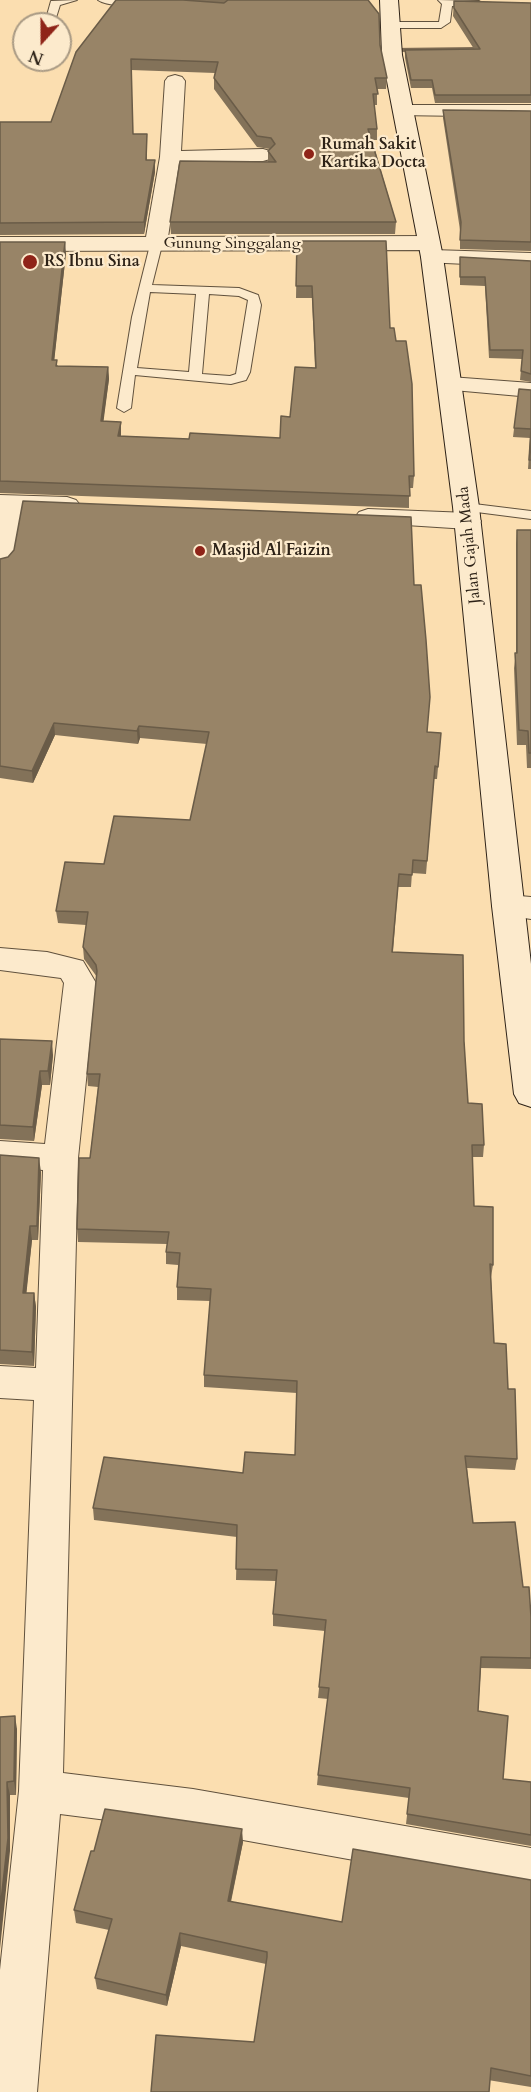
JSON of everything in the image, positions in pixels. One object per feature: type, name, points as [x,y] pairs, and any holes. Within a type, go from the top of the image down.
[{"type":"street","name":"Jalan Gajah Mada","points":[[389,0],[391,41],[430,250],[450,384],[519,907],[531,1094]]},
{"type":"street","points":[[156,245],[170,157],[175,81]]},
{"type":"street","points":[[404,111],[531,111]]},
{"type":"street","points":[[170,157],[263,155]]},
{"type":"street","name":"Gunung Singgalang","points":[[4,246],[156,245],[430,250],[531,260]]},
{"type":"street","points":[[450,384],[531,390]]},
{"type":"street","points":[[0,561],[5,503],[93,506]]},
{"type":"street","points":[[339,516],[467,514]]},
{"type":"street","points":[[0,959],[47,963],[72,969],[80,983],[61,1158],[41,1791],[27,1920],[13,2092]]},
{"type":"street","points":[[0,1154],[61,1158]]},
{"type":"street","points":[[0,1382],[53,1385]]},
{"type":"street","points":[[41,1791],[193,1810],[531,1870]]},
{"type":"lane","points":[[53,12],[55,3],[72,0]]},
{"type":"lane","points":[[103,0],[149,3]]},
{"type":"lane","points":[[391,41],[445,22],[445,2],[495,4]]},
{"type":"lane","points":[[124,408],[138,317],[156,245]]},
{"type":"lane","points":[[130,371],[231,380],[241,377],[244,372],[255,305],[254,298],[248,294],[146,288]]},
{"type":"lane","points":[[195,377],[202,290]]},
{"type":"lane","points":[[467,514],[531,515]]},
{"type":"building","points":[[116,0],[183,0],[224,3],[228,0],[368,0],[379,14],[380,45],[387,78],[375,78],[378,94],[373,94],[377,129],[368,129],[396,222],[170,222],[180,161],[276,162],[268,151],[275,144],[271,138],[257,136],[214,78],[218,62],[131,59],[133,134],[147,134],[146,160],[155,160],[144,222],[0,223],[0,122],[51,122],[69,72],[72,72],[76,52]]},
{"type":"building","points":[[454,1],[531,3],[531,95],[435,95],[432,80],[411,80],[405,50],[480,49],[454,8]]},
{"type":"building","points":[[443,110],[531,111],[531,242],[460,240],[461,222]]},
{"type":"building","points":[[297,241],[386,241],[390,328],[394,328],[396,341],[406,341],[412,384],[414,476],[409,476],[410,496],[0,481],[0,242],[65,242],[52,360],[57,360],[56,366],[108,367],[101,421],[121,422],[118,436],[189,439],[190,433],[280,438],[281,416],[290,417],[295,367],[316,368],[312,286],[296,286]]},
{"type":"building","points":[[460,257],[531,261],[531,374],[521,371],[523,350],[490,350],[485,277],[460,277]]},
{"type":"building","points":[[519,389],[531,390],[531,429],[514,428]]},
{"type":"building","points":[[531,429],[531,460],[529,460]]},
{"type":"building","points":[[23,501],[411,517],[414,585],[421,585],[426,640],[430,697],[427,732],[441,733],[438,767],[435,766],[427,861],[413,860],[412,875],[399,874],[392,952],[463,955],[464,1041],[468,1103],[482,1104],[484,1145],[472,1145],[474,1206],[493,1207],[493,1265],[490,1264],[494,1343],[506,1344],[508,1389],[515,1389],[517,1459],[465,1456],[473,1523],[515,1522],[523,1587],[529,1587],[531,1617],[531,1658],[481,1657],[478,1711],[508,1716],[503,1779],[531,1782],[531,1835],[407,1814],[410,1788],[318,1775],[329,1688],[319,1687],[326,1620],[273,1614],[277,1570],[236,1569],[237,1525],[93,1508],[104,1457],[243,1473],[245,1452],[295,1455],[297,1381],[204,1375],[211,1289],[177,1287],[180,1253],[166,1252],[169,1232],[77,1229],[79,1158],[90,1158],[100,1074],[87,1074],[97,971],[96,965],[83,947],[88,912],[56,911],[65,862],[104,864],[114,816],[190,820],[209,732],[139,726],[137,731],[54,723],[32,771],[0,766],[0,559],[8,557],[14,550]]},
{"type":"building","points":[[517,530],[531,530],[531,753],[529,753],[528,731],[519,730],[515,653],[517,653]]},
{"type":"building","points":[[0,1039],[52,1041],[48,1071],[40,1071],[33,1127],[0,1125]]},
{"type":"building","points":[[0,1155],[39,1158],[37,1226],[30,1226],[23,1293],[34,1293],[32,1352],[0,1350]]},
{"type":"building","points":[[15,1716],[14,1781],[7,1782],[8,1838],[0,1910],[0,1717]]},
{"type":"building","points":[[105,1809],[242,1829],[228,1901],[342,1922],[353,1849],[531,1880],[531,2076],[491,2068],[489,2092],[151,2092],[156,2035],[254,2042],[267,1952],[180,1933],[166,1995],[95,1978],[112,1919],[74,1910],[91,1851],[94,1851]]},
{"type":"waterway","points":[[364,47],[393,50],[476,49]]},
{"type":"place","name":"Rumah Sakit Kartika Docta","points":[[309,154]]},
{"type":"place","name":"RS Ibnu Sina","points":[[30,262]]},
{"type":"place","name":"Masjid Al Faizin","points":[[200,551]]}]
